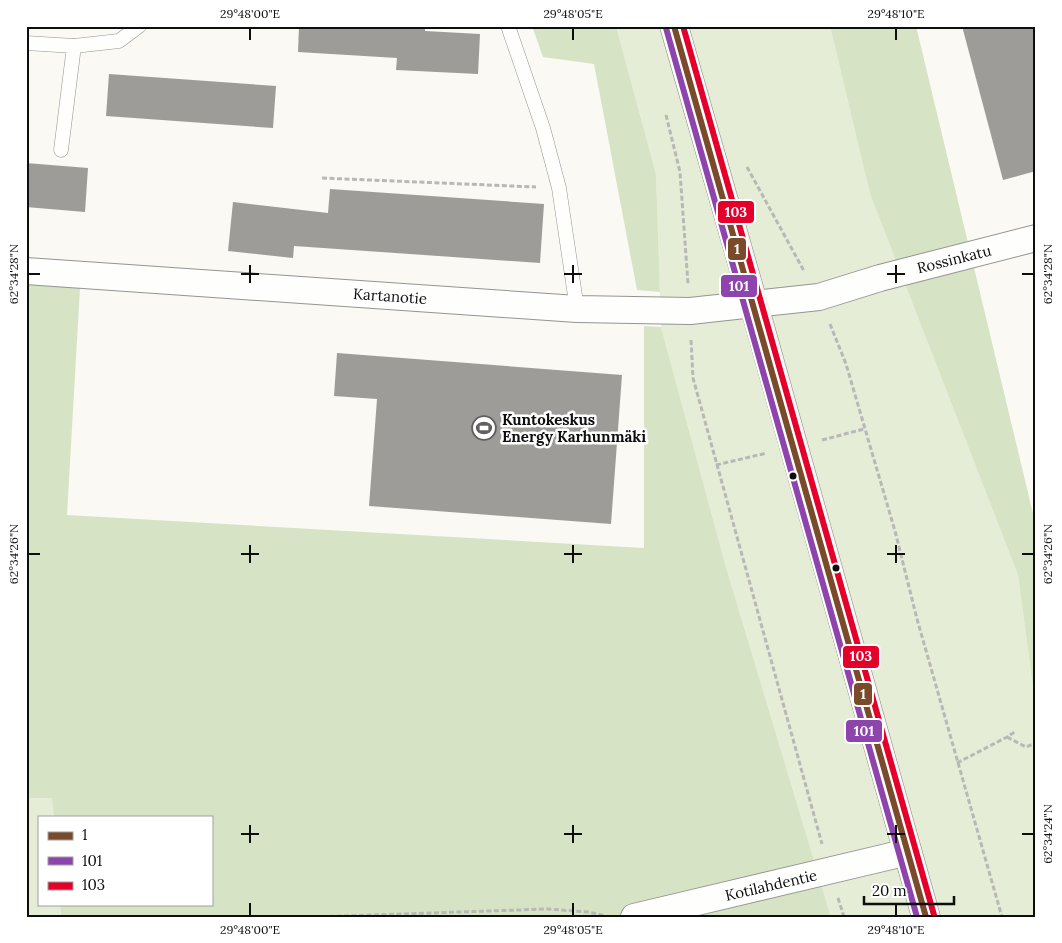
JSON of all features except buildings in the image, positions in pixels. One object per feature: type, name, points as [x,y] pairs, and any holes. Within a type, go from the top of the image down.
[{"type":"main road","points":[[674,26],[926,917]]},
{"type":"street","name":"Rossinkatu","points":[[754,305],[819,297],[880,278],[1036,238]]},
{"type":"street","name":"Kartanotie","points":[[26,271],[576,309],[690,311],[754,305]]},
{"type":"street","name":"Kotilahdentie","points":[[634,917],[908,852]]},
{"type":"lane","points":[[26,43],[74,46],[119,41],[139,26]]},
{"type":"lane","points":[[508,26],[543,128],[559,188],[576,309]]},
{"type":"lane","points":[[61,150],[74,46]]},
{"type":"path","points":[[666,114],[680,172],[690,311],[692,378],[803,779],[844,917]]},
{"type":"path","points":[[745,162],[819,297],[846,364],[895,531],[957,762],[1002,917]]},
{"type":"path","points":[[322,178],[559,188]]},
{"type":"path","points":[[957,762],[1016,731]]},
{"type":"path","points":[[1007,737],[1026,747],[1036,743]]},
{"type":"path","points":[[314,917],[546,909],[588,912],[609,917]]},
{"type":"green space","points":[[532,26],[616,26],[656,174],[660,292],[637,290],[594,64],[543,57]]},
{"type":"green space","points":[[616,26],[830,26],[870,194],[1018,575],[1036,710],[1036,917],[831,917],[726,567],[661,327],[656,174]]},
{"type":"green space","points":[[830,26],[916,26],[1036,526],[1036,710],[1018,575],[870,194]]},
{"type":"green space","points":[[26,284],[80,288],[67,515],[644,548],[644,326],[661,327],[726,567],[831,917],[61,917],[60,906],[212,906],[212,816],[54,816],[52,798],[26,798]]},
{"type":"green space","points":[[26,798],[53,798],[54,816],[38,816],[38,906],[60,906],[61,917],[26,917]]},
{"type":"transit line","name":"1","points":[[674,26],[926,917]]},
{"type":"transit line","name":"103","points":[[683,26],[934,915]]},
{"type":"transit line","name":"101","points":[[666,28],[917,917]]},
{"type":"place","name":"Kuntokeskus Energy Karhunmäki","points":[[484,428]]}]
